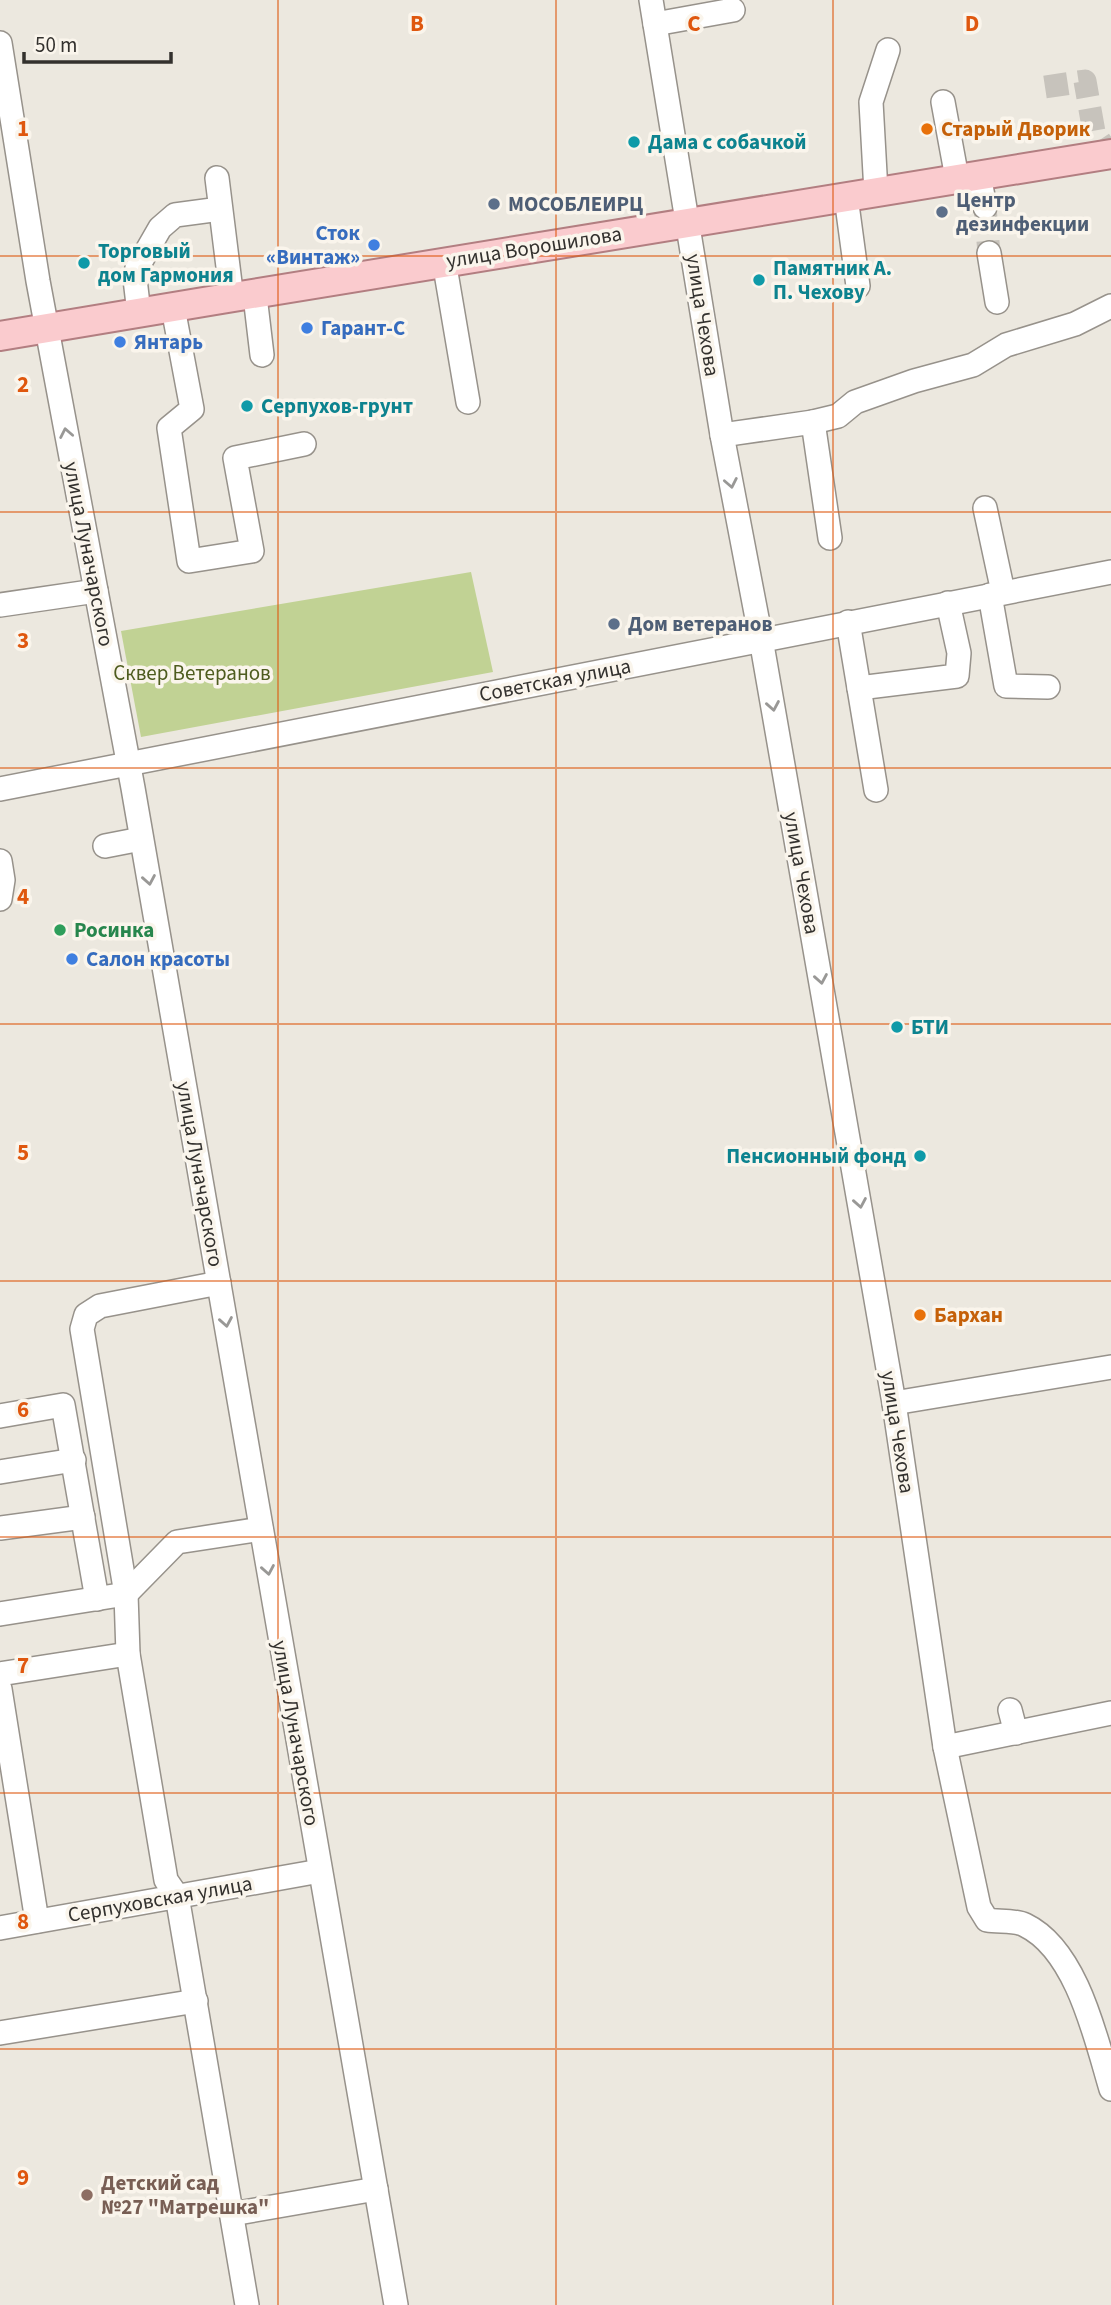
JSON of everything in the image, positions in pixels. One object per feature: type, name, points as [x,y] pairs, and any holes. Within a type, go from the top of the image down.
[{"type":"main road","name":"улица Ворошилова","points":[[0,336],[243,298],[444,261],[1111,154]]},
{"type":"street","name":"улица Чехова","points":[[651,0],[722,435],[761,639],[894,1403],[946,1747],[979,1907],[987,1920],[1027,1926],[1049,1946],[1077,1982],[1111,2089]]},
{"type":"street","points":[[655,24],[733,10]]},
{"type":"street","name":"улица Луначарского","points":[[0,43],[47,328],[129,765],[396,2305]]},
{"type":"street","points":[[876,192],[871,102],[888,50]]},
{"type":"street","points":[[943,102],[968,176],[985,207]]},
{"type":"street","points":[[217,178],[220,209],[243,298],[262,355]]},
{"type":"street","points":[[846,197],[858,286]]},
{"type":"street","points":[[139,313],[135,279],[137,268],[160,228],[175,215],[220,209]]},
{"type":"street","points":[[989,253],[997,302]]},
{"type":"street","points":[[444,261],[468,402]]},
{"type":"street","points":[[722,435],[838,416],[855,402],[914,381],[973,365],[1006,345],[1075,324],[1111,306]]},
{"type":"street","points":[[173,308],[192,409],[169,428],[189,562],[251,551],[235,458],[304,444]]},
{"type":"street","points":[[813,422],[830,538]]},
{"type":"street","points":[[985,508],[1006,686],[1048,687]]},
{"type":"street","name":"Советская улица","points":[[0,789],[1111,572]]},
{"type":"street","points":[[0,605],[96,591]]},
{"type":"street","points":[[859,688],[957,676],[959,653],[948,603]]},
{"type":"street","points":[[848,622],[876,790]]},
{"type":"street","points":[[105,846],[141,839]]},
{"type":"street","points":[[219,1283],[100,1306],[86,1314],[82,1329],[127,1594],[128,1654],[166,1880],[177,1896],[247,2305]]},
{"type":"street","points":[[894,1403],[1111,1367]]},
{"type":"street","points":[[0,1416],[63,1405],[90,1374]]},
{"type":"street","points":[[63,1405],[97,1599]]},
{"type":"street","points":[[0,1472],[74,1460]]},
{"type":"street","points":[[0,1528],[83,1517]]},
{"type":"street","points":[[0,1614],[127,1594],[177,1542],[261,1530]]},
{"type":"street","points":[[0,1674],[128,1654]]},
{"type":"street","points":[[0,1689],[37,1921]]},
{"type":"street","points":[[1010,1710],[1016,1733]]},
{"type":"street","points":[[946,1747],[1111,1713]]},
{"type":"street","name":"Серпуховская улица","points":[[0,1928],[320,1871]]},
{"type":"street","points":[[0,2033],[196,2001]]},
{"type":"street","points":[[232,2214],[376,2189]]},
{"type":"green space","name":"Сквер Ветеранов","points":[[471,572],[493,672],[141,737],[121,631]]},
{"type":"tunnel","points":[[1045,87],[1085,81],[1094,132],[1105,155]]},
{"type":"tunnel","points":[[985,207],[989,253]]},
{"type":"place","name":"Старый Дворик","points":[[927,129]]},
{"type":"place","name":"Дама с собачкой","points":[[634,142]]},
{"type":"place","name":"МОСОБЛЕИРЦ","points":[[494,204]]},
{"type":"place","name":"Центр дезинфекции","points":[[942,212]]},
{"type":"place","name":"Сток «Винтаж»","points":[[374,245]]},
{"type":"place","name":"Торговый дом Гармония","points":[[84,263]]},
{"type":"place","name":"Памятник А. П. Чехову","points":[[759,280]]},
{"type":"place","name":"Гарант-С","points":[[307,328]]},
{"type":"place","name":"Янтарь","points":[[120,342]]},
{"type":"place","name":"Серпухов-грунт","points":[[247,406]]},
{"type":"place","name":"Дом ветеранов","points":[[614,624]]},
{"type":"place","name":"Росинка","points":[[60,930]]},
{"type":"place","name":"Салон красоты","points":[[72,959]]},
{"type":"place","name":"БТИ","points":[[897,1027]]},
{"type":"place","name":"Пенсионный фонд","points":[[920,1156]]},
{"type":"place","name":"Бархан","points":[[920,1315]]},
{"type":"place","name":"Детский сад №27 \"Матрешка\"","points":[[87,2195]]}]
